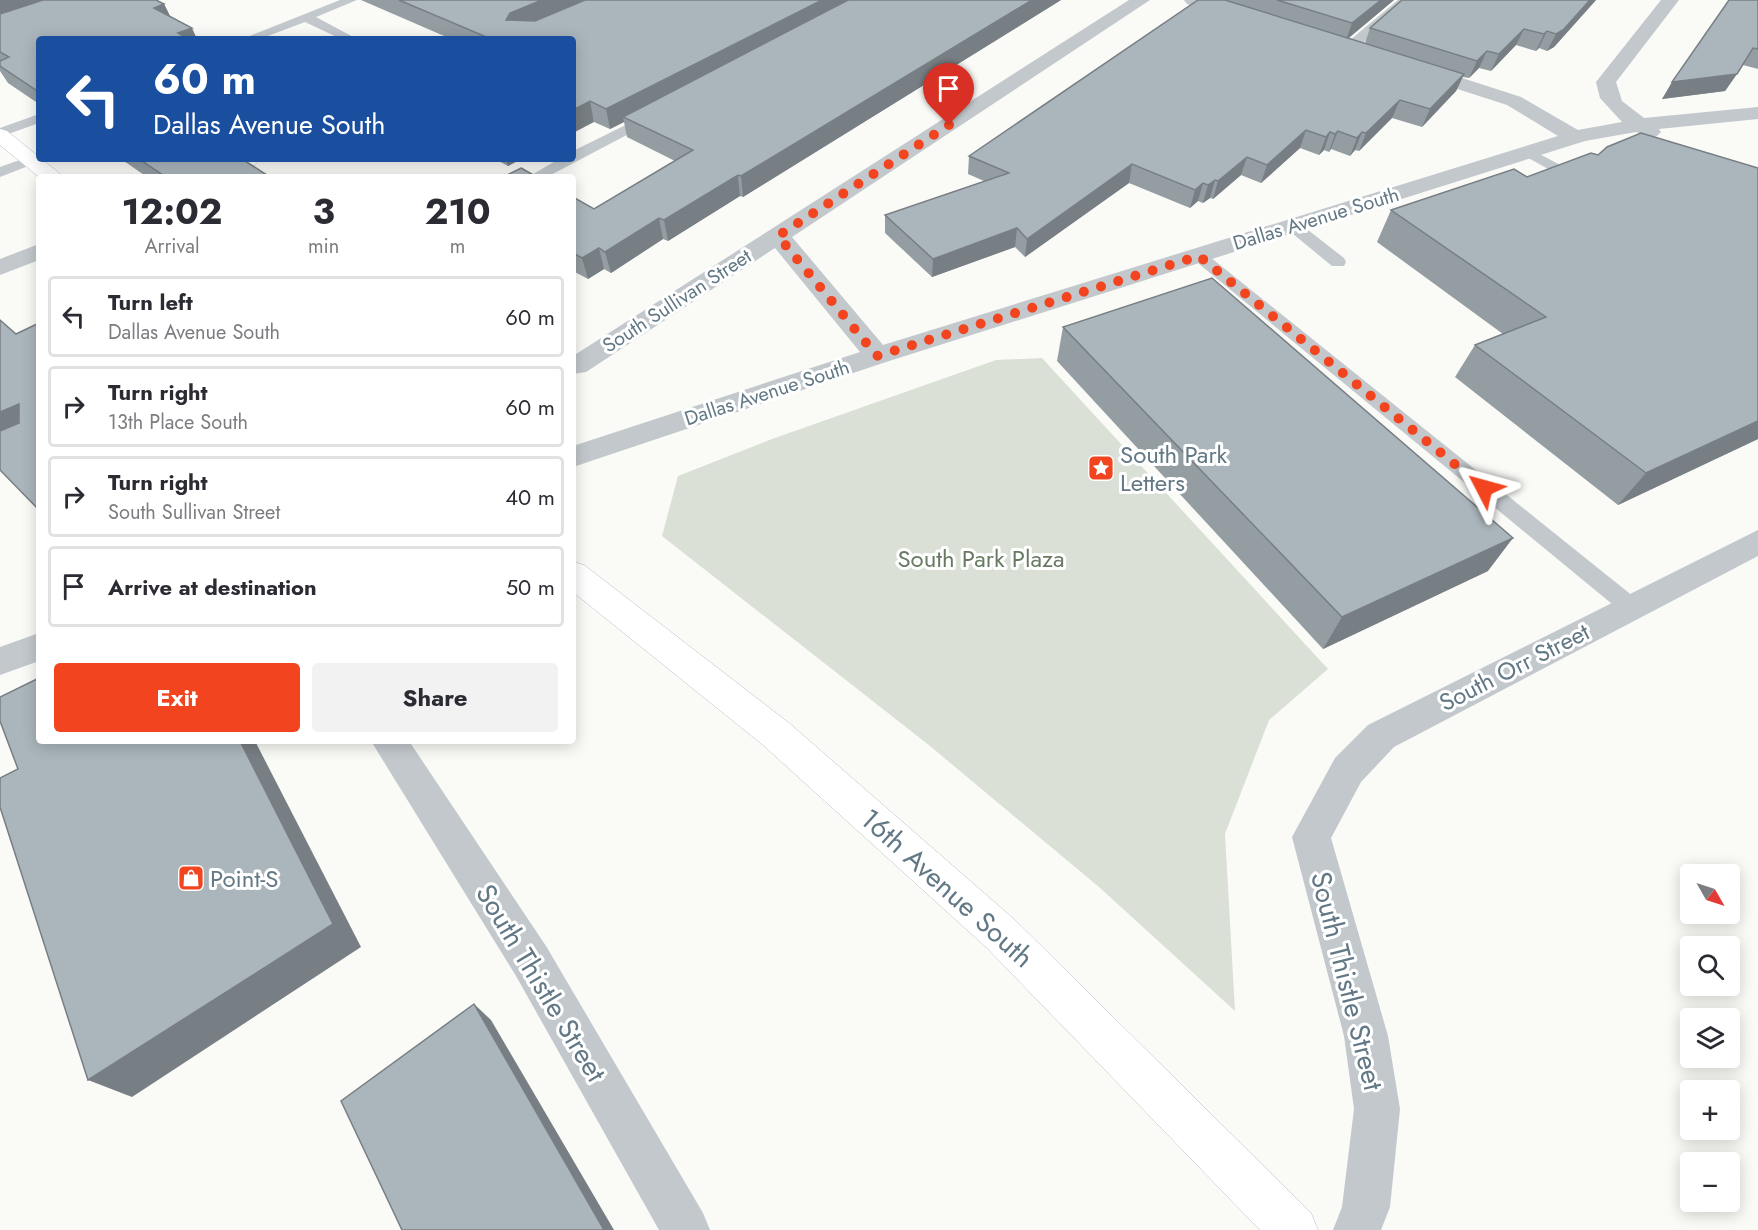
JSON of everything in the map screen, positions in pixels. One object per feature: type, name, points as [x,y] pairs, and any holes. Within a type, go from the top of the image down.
[{"type":"main road","points":[[0,134],[49,174]]},
{"type":"main road","points":[[215,174],[242,162]]},
{"type":"main road","name":"16th Avenue South","points":[[576,576],[776,734],[1001,934],[1294,1230]]},
{"type":"street","name":"South Sullivan Street","points":[[577,366],[1141,0]]},
{"type":"street","points":[[1193,0],[1260,21]]},
{"type":"street","points":[[1668,143],[1614,105],[1606,94],[1606,82],[1670,0]]},
{"type":"street","points":[[1327,41],[1371,55]]},
{"type":"street","points":[[1404,66],[1514,101],[1576,137]]},
{"type":"street","name":"Dallas Avenue South","points":[[576,456],[877,356],[1576,137],[1641,125],[1758,113]]},
{"type":"street","points":[[778,236],[877,356]]},
{"type":"street","points":[[0,268],[36,252]]},
{"type":"street","name":"South Orr Street","points":[[1311,837],[1348,770],[1381,736],[1758,542]]},
{"type":"street","points":[[0,661],[36,648]]},
{"type":"street","name":"South Thistle Street","points":[[391,744],[531,961],[686,1230]]},
{"type":"street","name":"South Thistle Street","points":[[1311,837],[1366,1036],[1377,1109],[1366,1207],[1357,1230]]},
{"type":"lane","points":[[256,36],[351,0]]},
{"type":"lane","points":[[1349,48],[1405,0]]},
{"type":"lane","points":[[306,17],[345,36]]},
{"type":"lane","points":[[576,156],[667,108]]},
{"type":"lane","points":[[0,134],[36,119]]},
{"type":"lane","points":[[1530,153],[1578,180]]},
{"type":"lane","points":[[0,172],[31,160]]},
{"type":"lane","points":[[542,174],[564,162]]},
{"type":"lane","points":[[1293,226],[1338,262]]},
{"type":"lane","points":[[1199,256],[1631,607]]},
{"type":"green space","name":"South Park Plaza","points":[[1042,358],[1328,669],[1269,720],[1225,834],[1235,1011],[1099,887],[930,746],[662,536],[678,476],[772,439],[996,360]]},
{"type":"building","points":[[43,0],[156,0],[164,4],[154,8],[192,28],[178,33],[183,36],[36,36],[36,90],[0,66],[0,61],[9,57],[0,52],[0,14]]},
{"type":"building","points":[[399,0],[542,0],[510,13],[506,20],[535,21],[585,0],[822,0],[606,109],[590,101],[576,108],[576,36],[484,36]]},
{"type":"building","points":[[848,0],[1032,0],[741,176],[738,175],[664,220],[659,218],[605,252],[599,248],[582,258],[576,255],[576,199],[594,209],[693,150],[623,117]]},
{"type":"building","points":[[1198,0],[1225,0],[1464,74],[1430,109],[1400,100],[1366,133],[1362,132],[1357,138],[1338,131],[1335,134],[1330,132],[1326,137],[1306,130],[1267,165],[1247,157],[1218,181],[1215,180],[1208,185],[1203,183],[1195,190],[1132,164],[1027,239],[1017,228],[933,259],[885,215],[1009,173],[969,156]]},
{"type":"building","points":[[1277,0],[1381,0],[1352,23]]},
{"type":"building","points":[[1402,0],[1590,0],[1563,30],[1556,34],[1547,31],[1544,34],[1524,29],[1499,54],[1487,51],[1477,61],[1370,28]]},
{"type":"building","points":[[1729,0],[1758,0],[1758,49],[1753,48],[1737,74],[1672,82]]},
{"type":"building","points":[[1641,133],[1758,168],[1758,421],[1646,473],[1475,345],[1546,317],[1391,210],[1514,169],[1527,177],[1591,153],[1598,155],[1607,147]]},
{"type":"building","points":[[144,162],[247,162],[265,174],[162,174]]},
{"type":"building","points":[[521,168],[532,174],[509,174]]},
{"type":"building","points":[[1212,278],[1513,538],[1342,617],[1063,327]]},
{"type":"building","points":[[0,320],[16,334],[36,324],[36,507],[0,470],[0,431],[19,423],[19,404],[0,412]]},
{"type":"building","name":"Point-S","points":[[36,679],[36,744],[242,744],[333,924],[88,1080],[0,807],[0,778],[18,769],[0,721],[0,697]]},
{"type":"building","points":[[474,1004],[604,1230],[402,1230],[341,1101]]},
{"type":"place","name":"South Park Letters","points":[[1101,468]]},
{"type":"place","name":"Point-S","points":[[191,878]]},
{"type":"route","points":[[949,125],[778,236],[877,356],[1199,256],[1484,488]]}]
